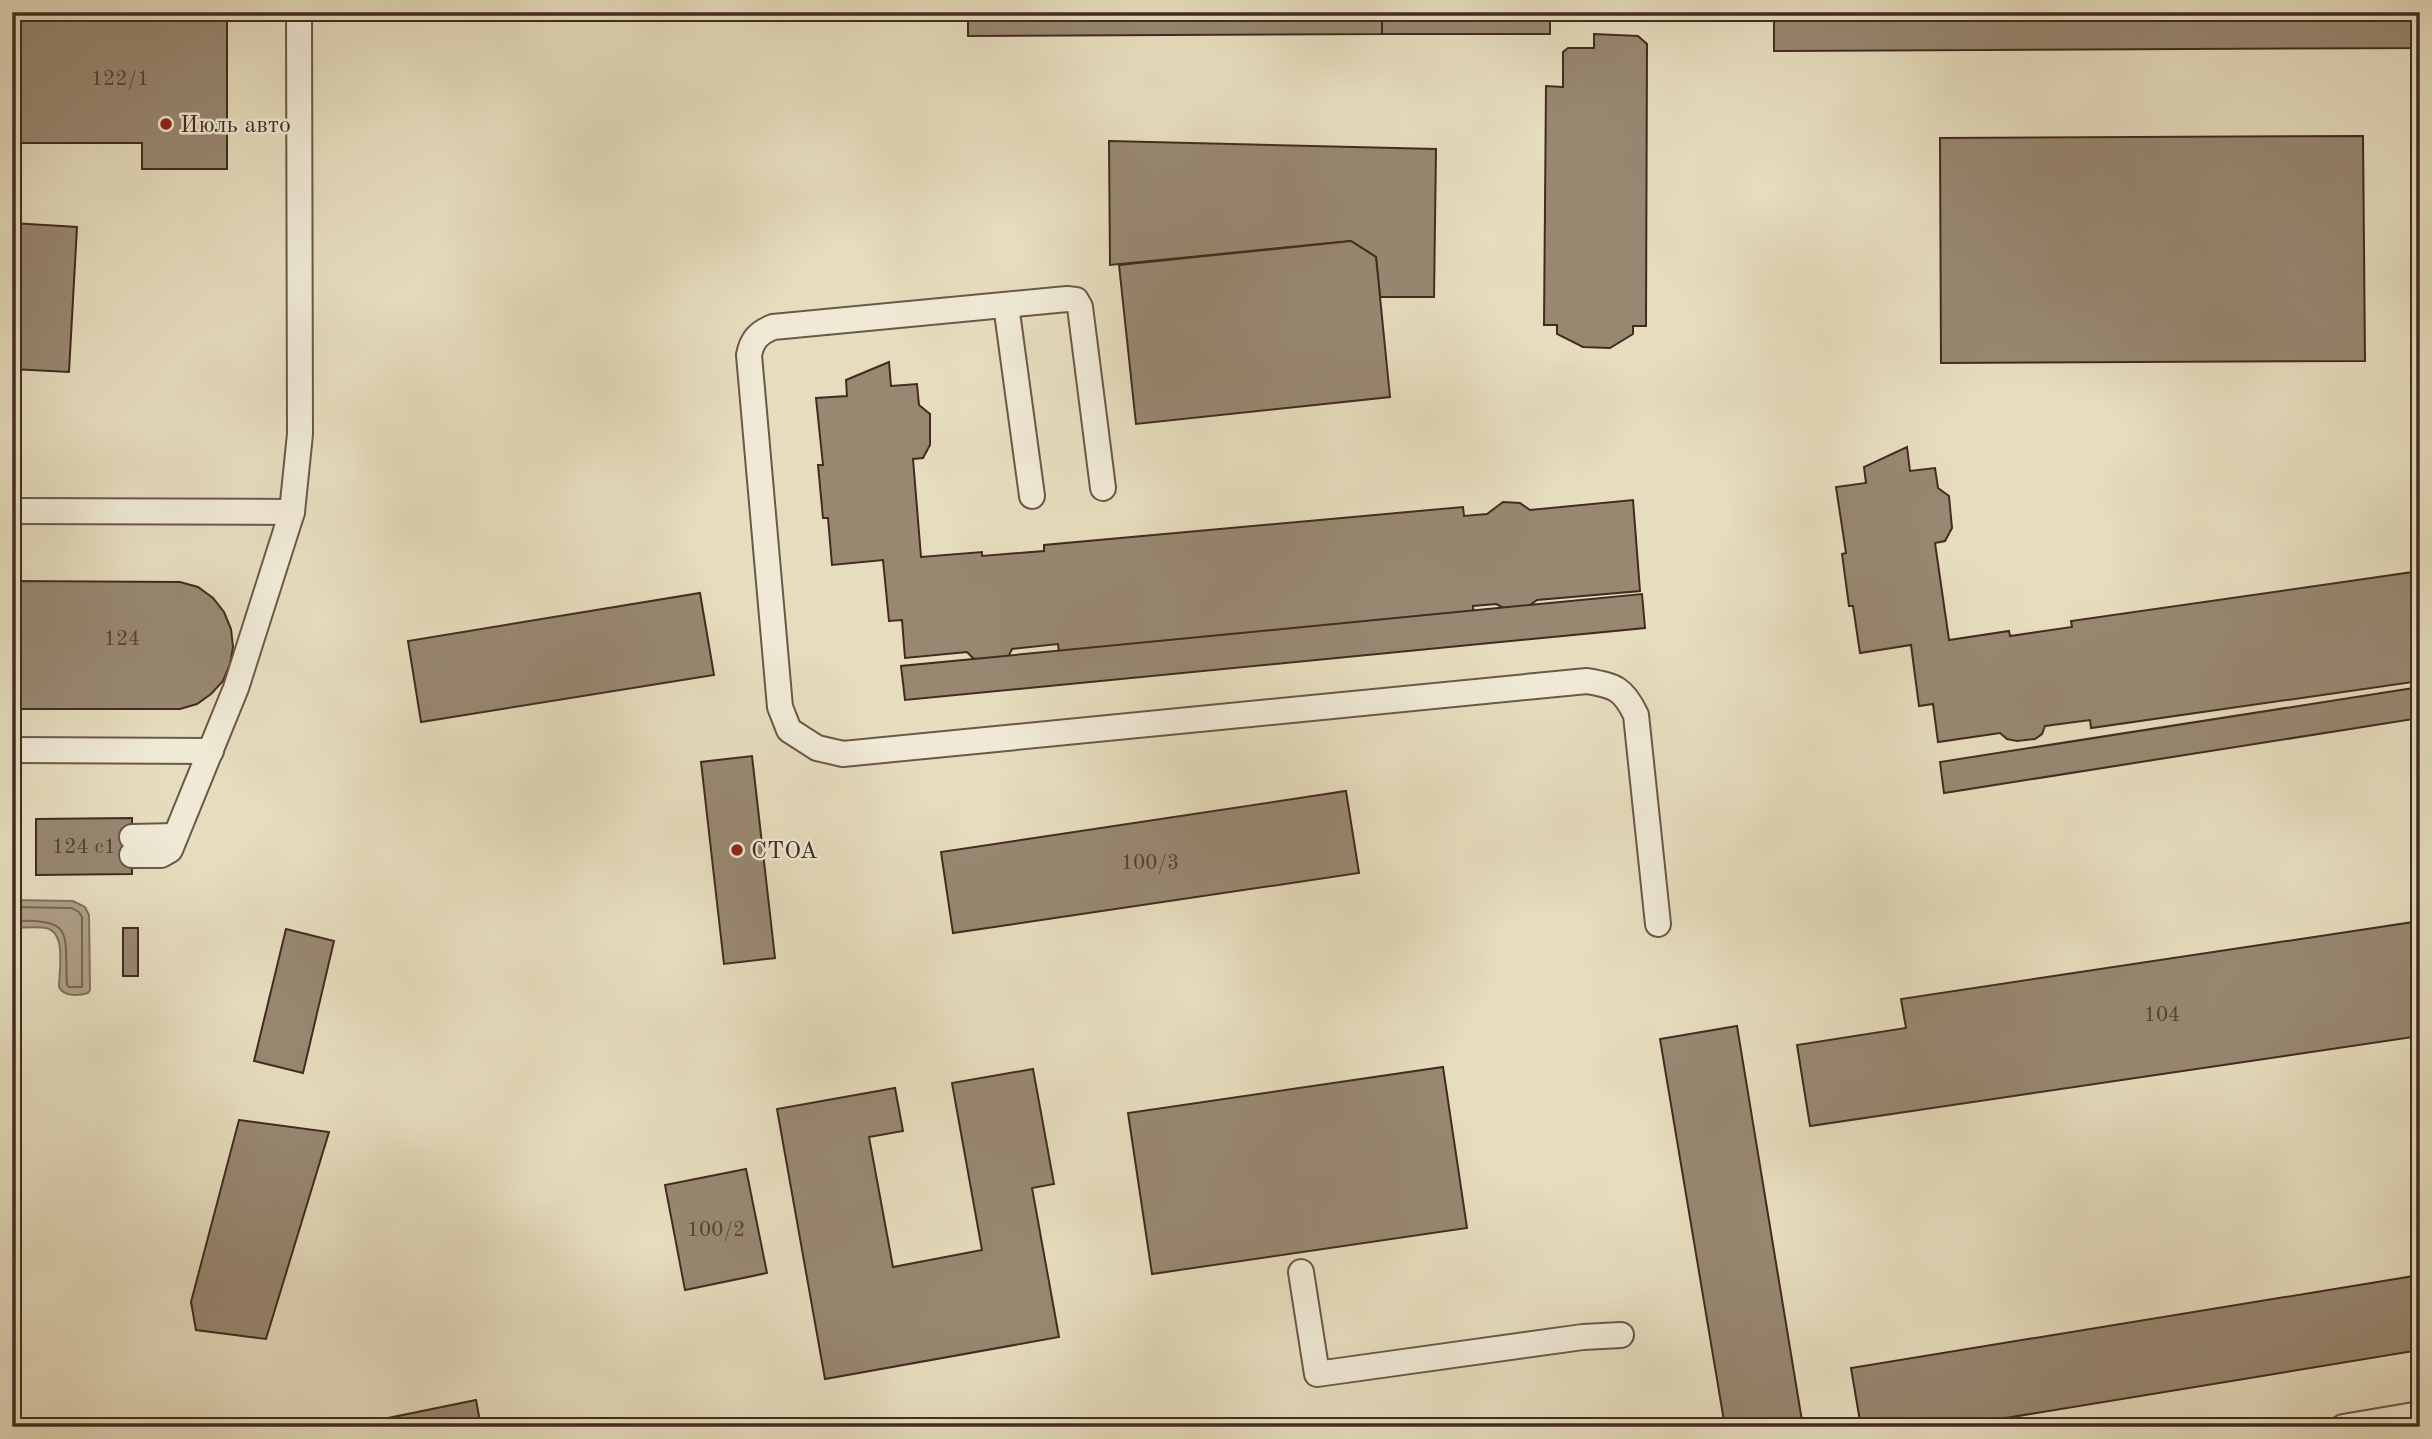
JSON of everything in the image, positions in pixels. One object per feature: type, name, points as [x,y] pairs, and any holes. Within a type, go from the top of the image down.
[{"type":"lane","points":[[132,846],[161,855],[170,849],[236,688],[292,512],[300,434],[299,12]]},
{"type":"lane","points":[[1103,488],[1080,307],[1076,300],[773,327],[762,331],[751,343],[749,355],[780,707],[789,730],[817,748],[843,754],[1587,681],[1613,686],[1627,696],[1636,715],[1658,924]]},
{"type":"lane","points":[[1006,305],[1032,496]]},
{"type":"lane","points":[[12,511],[292,512]]},
{"type":"lane","points":[[12,750],[211,751]]},
{"type":"lane","points":[[1301,1272],[1317,1374],[1583,1337],[1621,1335]]},
{"type":"lane","points":[[2343,1427],[2420,1414]]},
{"type":"water","points":[[12,900],[73,901],[85,907],[89,915],[88,993],[72,995],[61,990],[57,937],[53,931],[46,928],[12,928]]},
{"type":"building","points":[[12,12],[227,12],[227,169],[142,169],[142,143],[12,143]]},
{"type":"building","points":[[968,12],[1382,12],[1382,34],[968,36]]},
{"type":"building","points":[[1382,12],[1550,12],[1550,34],[1382,34]]},
{"type":"building","points":[[1774,12],[2420,12],[2420,48],[1774,51]]},
{"type":"building","points":[[1594,34],[1638,36],[1647,44],[1646,326],[1633,326],[1633,334],[1610,348],[1583,347],[1557,334],[1557,325],[1544,325],[1546,86],[1563,87],[1563,52],[1568,48],[1594,48]]},
{"type":"building","points":[[2363,136],[2365,361],[1941,363],[1940,138]]},
{"type":"building","points":[[1109,141],[1436,149],[1434,297],[1380,297],[1376,257],[1351,241],[1110,265]]},
{"type":"building","points":[[12,223],[77,227],[69,372],[12,369]]},
{"type":"building","points":[[1351,241],[1376,257],[1390,397],[1136,424],[1119,265]]},
{"type":"building","points":[[889,362],[891,386],[917,384],[919,405],[930,414],[930,445],[923,458],[913,459],[921,557],[1044,551],[1044,545],[1463,507],[1464,516],[1487,514],[1503,502],[1520,503],[1530,510],[1633,500],[1640,591],[1537,600],[1525,609],[1517,611],[1496,604],[1473,606],[1474,615],[1059,652],[1058,644],[1012,649],[1009,655],[1001,660],[984,662],[974,659],[967,652],[905,658],[902,620],[889,621],[883,560],[832,565],[828,518],[823,518],[818,465],[823,465],[816,398],[847,396],[846,380]]},
{"type":"building","points":[[1907,447],[1910,471],[1935,468],[1938,488],[1949,496],[1952,528],[1945,541],[1935,543],[1949,640],[2009,631],[2010,636],[2072,627],[2071,621],[2420,571],[2420,681],[2091,728],[2090,720],[2045,726],[2042,734],[2035,739],[2017,741],[2007,739],[2000,733],[1938,742],[1933,704],[1919,706],[1911,645],[1860,653],[1853,606],[1849,606],[1842,554],[1846,553],[1836,487],[1866,483],[1864,467]]},
{"type":"building","points":[[12,581],[180,582],[198,587],[213,598],[224,612],[231,629],[233,647],[223,681],[197,704],[180,709],[12,709]]},
{"type":"building","points":[[700,593],[714,675],[421,722],[408,641]]},
{"type":"building","points":[[1642,594],[1645,628],[905,700],[901,666]]},
{"type":"building","points":[[2420,687],[2420,718],[1944,793],[1940,762]]},
{"type":"building","points":[[752,756],[775,958],[724,964],[701,762]]},
{"type":"building","points":[[1346,791],[1359,873],[953,933],[941,852]]},
{"type":"building","points":[[132,818],[132,874],[36,875],[36,819]]},
{"type":"building","points":[[2420,921],[2420,1036],[1810,1126],[1797,1045],[1906,1028],[1901,999]]},
{"type":"building","points":[[123,928],[138,928],[138,976],[123,976]]},
{"type":"building","points":[[286,929],[334,941],[303,1073],[254,1061]]},
{"type":"building","points":[[1737,1026],[1803,1427],[1725,1427],[1660,1039]]},
{"type":"building","points":[[1443,1067],[1467,1228],[1152,1274],[1128,1113]]},
{"type":"building","points":[[1033,1069],[1054,1184],[1032,1188],[1059,1337],[825,1379],[777,1109],[895,1088],[903,1131],[869,1137],[893,1267],[982,1250],[952,1083]]},
{"type":"building","points":[[239,1120],[329,1132],[266,1339],[196,1330],[191,1302]]},
{"type":"building","points":[[746,1169],[767,1273],[685,1290],[665,1185]]},
{"type":"building","points":[[2420,1275],[2420,1350],[1951,1427],[1861,1427],[1851,1368]]},
{"type":"building","points":[[476,1400],[481,1427],[344,1427]]},
{"type":"place","name":"Июль авто","points":[[166,124]]},
{"type":"place","name":"СТОА","points":[[737,850]]}]
